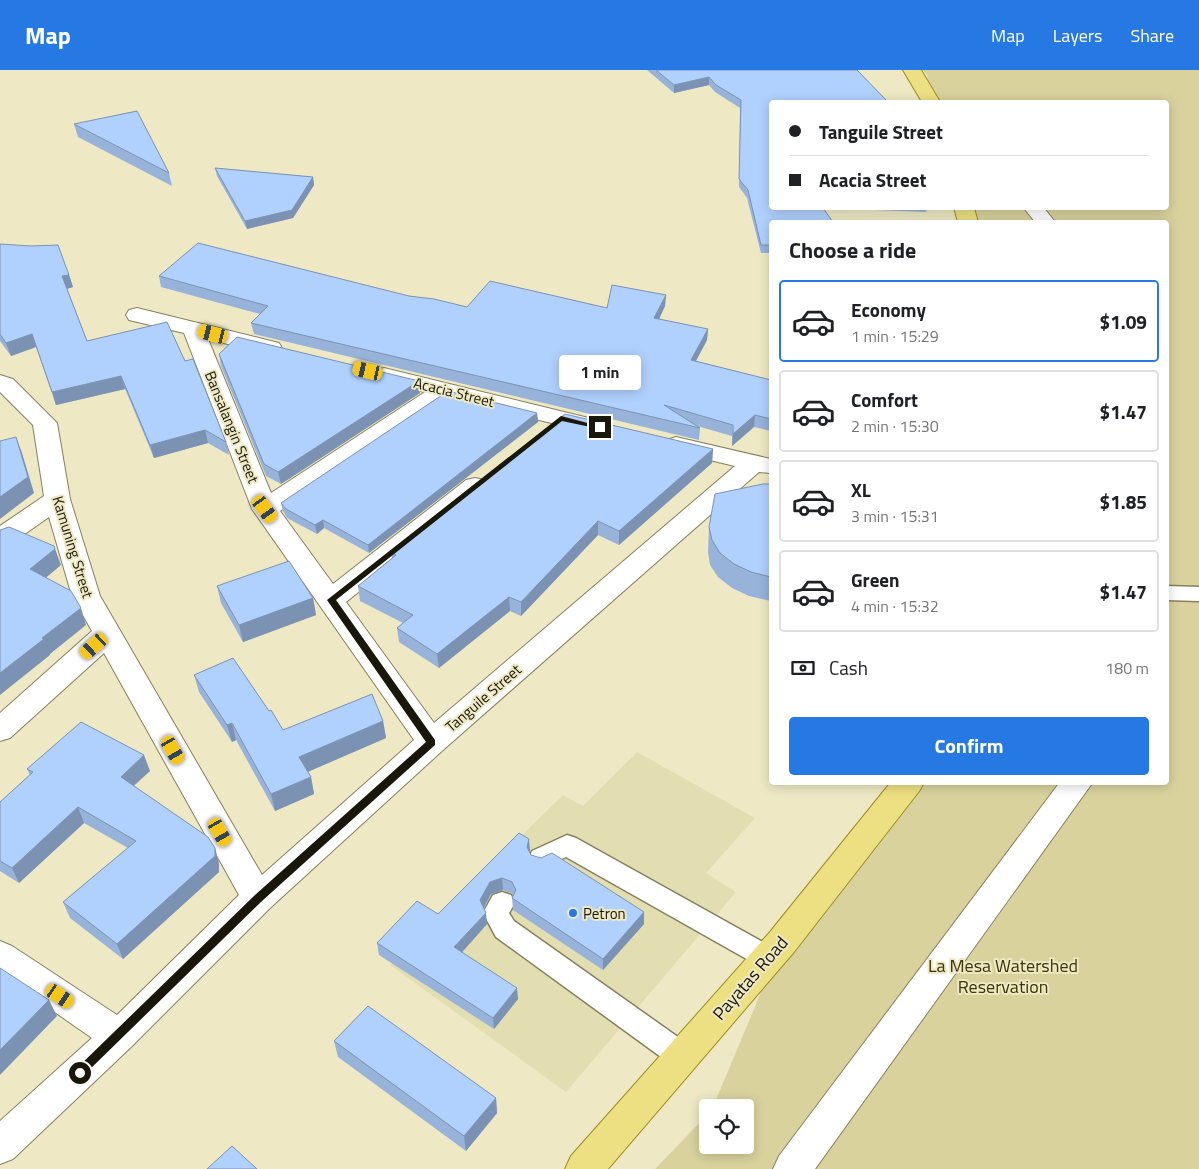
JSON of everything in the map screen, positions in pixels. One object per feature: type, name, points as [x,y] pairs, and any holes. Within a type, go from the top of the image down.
[{"type":"main road","points":[[912,70],[930,100]]},
{"type":"main road","name":"Payatas Road","points":[[584,1169],[768,958],[907,785]]},
{"type":"street","points":[[1036,210],[1043,220]]},
{"type":"street","points":[[137,314],[290,352]]},
{"type":"street","name":"Bansalangin Street","points":[[194,329],[265,509],[432,742]]},
{"type":"street","name":"Acacia Street","points":[[368,371],[619,432]]},
{"type":"street","name":"Kamuning Street","points":[[0,382],[5,384],[45,423],[57,499],[86,596],[258,898]]},
{"type":"street","points":[[265,509],[445,389]]},
{"type":"street","points":[[538,436],[561,418]]},
{"type":"street","points":[[658,441],[763,465]]},
{"type":"street","name":"Tanguile Street","points":[[0,1146],[119,1036],[258,898],[432,742],[763,465]]},
{"type":"street","points":[[331,600],[492,473]]},
{"type":"street","points":[[0,539],[57,499]]},
{"type":"street","points":[[0,730],[107,634]]},
{"type":"street","points":[[792,1169],[1076,785]]},
{"type":"street","points":[[0,956],[119,1036]]},
{"type":"lane","points":[[1169,593],[1199,594]]},
{"type":"lane","points":[[541,858],[567,845],[768,958]]},
{"type":"lane","points":[[502,903],[496,913],[505,929],[682,1056]]},
{"type":"shaded area","points":[[637,752],[755,818],[706,873],[736,892],[566,1092],[390,965],[563,795],[583,806]]},
{"type":"green space","name":"La Mesa Watershed Reservation","points":[[923,70],[1199,70],[1199,1169],[655,1169],[699,1123],[699,1154],[754,1154],[754,1099],[716,1099],[782,942],[907,785],[1169,785],[1169,220],[962,220],[960,210],[1169,210],[1169,100],[933,100],[927,75]]},
{"type":"building","points":[[656,70],[857,70],[886,100],[769,100],[769,210],[824,210],[832,220],[769,220],[769,245],[761,245],[748,190],[739,179],[741,100],[716,85],[709,77],[674,85]]},
{"type":"building","points":[[137,111],[169,173],[74,124]]},
{"type":"building","points":[[215,168],[313,177],[292,210],[245,221]]},
{"type":"building","points":[[198,243],[409,296],[434,299],[467,307],[490,281],[607,308],[612,285],[666,295],[654,318],[708,329],[691,360],[769,380],[769,418],[755,415],[733,434],[733,425],[664,405],[700,428],[251,323],[268,306],[159,276]]},
{"type":"building","points":[[0,244],[58,245],[69,275],[62,276],[87,341],[167,322],[185,361],[193,359],[226,442],[205,430],[150,445],[121,376],[52,392],[32,334],[6,343],[0,334]]},
{"type":"building","points":[[237,337],[419,381],[278,472],[264,464],[219,354]]},
{"type":"building","points":[[448,391],[537,413],[368,545],[323,520],[315,525],[286,509],[281,503]]},
{"type":"building","points":[[565,414],[713,449],[619,531],[598,521],[521,602],[509,597],[437,654],[397,628],[413,615],[358,586],[396,555],[391,552]]},
{"type":"building","points":[[16,437],[28,477],[0,497],[0,441]]},
{"type":"building","points":[[769,484],[769,576],[751,572],[734,564],[720,553],[712,540],[709,527],[715,494]]},
{"type":"building","points":[[9,527],[54,546],[55,549],[30,569],[71,591],[81,608],[0,673],[0,530]]},
{"type":"building","points":[[289,561],[313,598],[239,625],[217,586]]},
{"type":"building","points":[[233,658],[269,711],[271,710],[283,730],[372,694],[383,721],[299,757],[311,777],[271,794],[232,723],[227,725],[194,675]]},
{"type":"building","points":[[81,722],[144,755],[121,777],[208,837],[215,848],[215,856],[117,944],[63,902],[136,841],[78,807],[12,868],[0,861],[0,802],[33,772],[27,769]]},
{"type":"building","points":[[519,833],[529,839],[527,847],[531,855],[541,858],[552,853],[644,912],[603,959],[512,898],[516,890],[512,882],[502,878],[490,882],[480,900],[486,913],[454,947],[517,988],[493,1018],[377,943],[417,901],[438,914]]},
{"type":"building","points":[[0,968],[49,1000],[0,1050]]},
{"type":"building","points":[[368,1006],[496,1098],[464,1136],[334,1041]]},
{"type":"building","points":[[232,1146],[257,1169],[207,1169]]},
{"type":"place","name":"Petron","points":[[573,913]]},
{"type":"route","points":[[80,1073],[258,898],[432,742],[331,600],[561,418],[600,427]]}]
